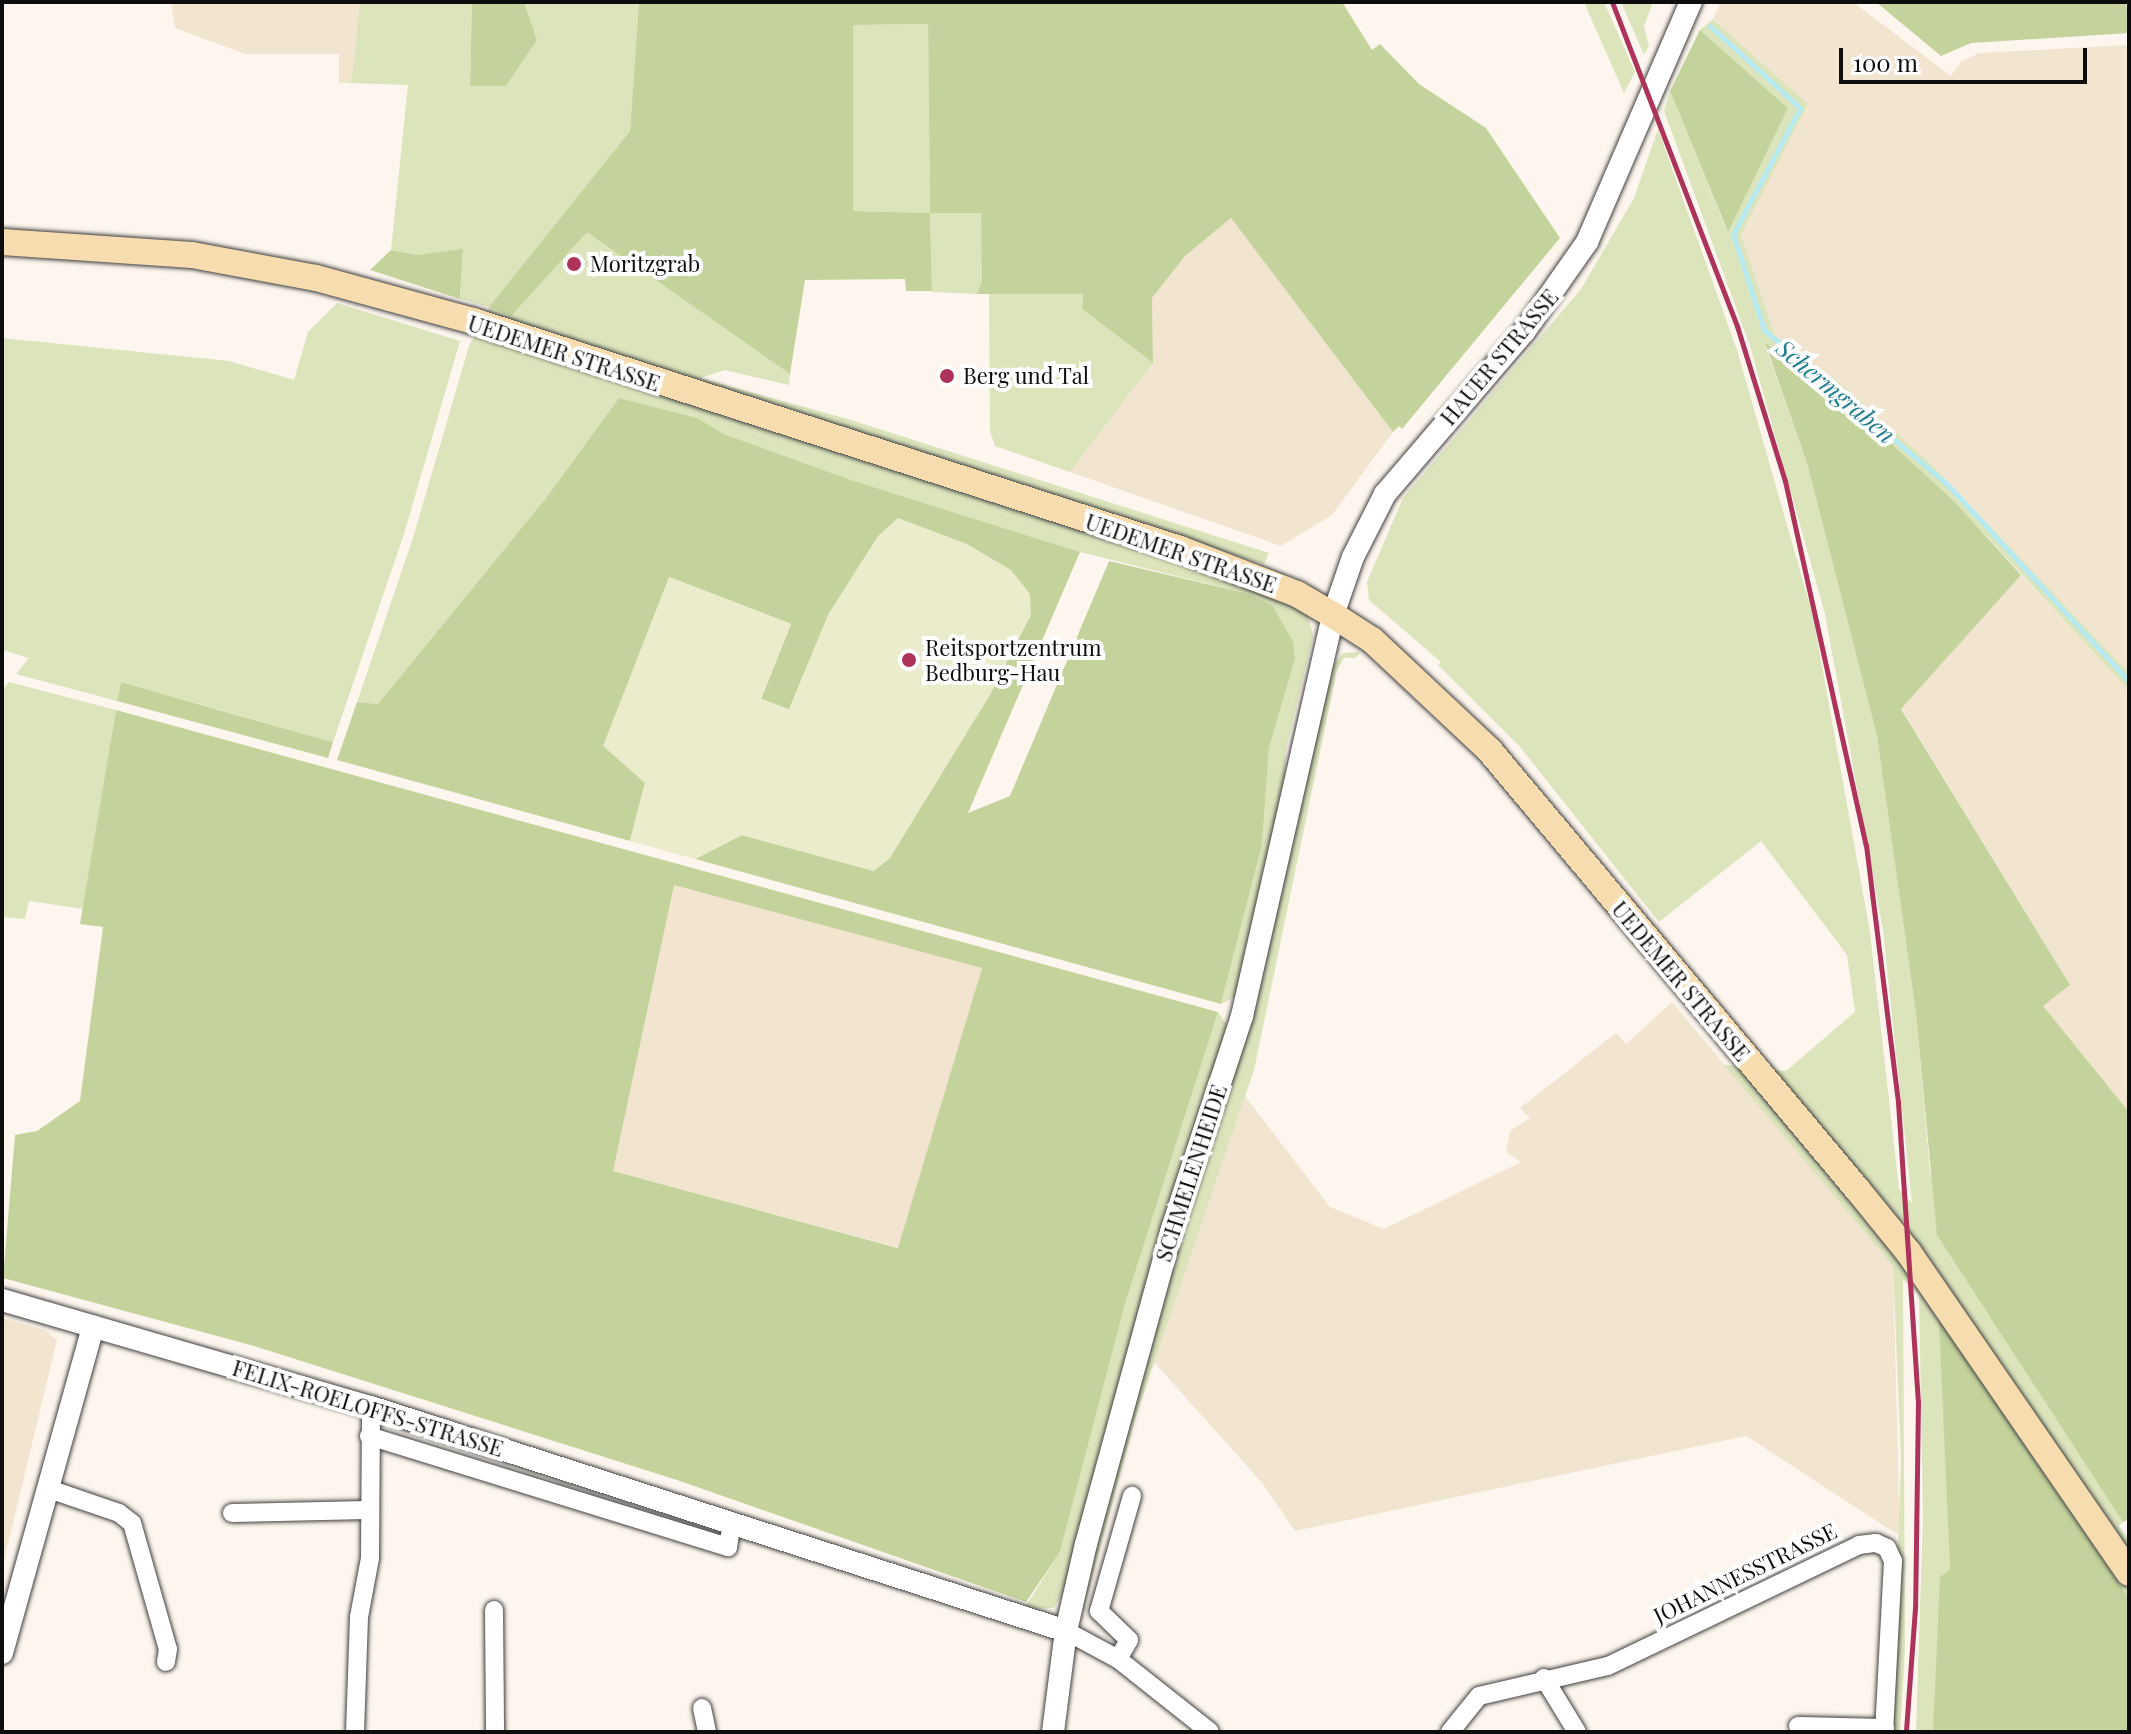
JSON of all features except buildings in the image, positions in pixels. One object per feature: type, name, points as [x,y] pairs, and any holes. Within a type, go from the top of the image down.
[{"type":"main road","name":"UEDEMER STRASSE","points":[[2,242],[192,255],[316,278],[473,321],[1180,549],[1284,588],[1333,615],[1372,640],[1490,751],[1857,1189],[1924,1274],[2129,1573]]},
{"type":"street","name":"HAUER STRASSE","points":[[1333,615],[1353,557],[1385,494],[1524,332],[1587,242],[1691,2]]},
{"type":"street","name":"SCHMELENHEIDE","points":[[1053,1732],[1066,1631],[1155,1288],[1242,1016],[1333,615]]},
{"type":"street","name":"FELIX-ROELOFFS-STRASSE","points":[[2,1300],[371,1407],[1066,1631]]},
{"type":"street","points":[[2,1653],[93,1326]]},
{"type":"street","points":[[355,1732],[359,1617],[370,1558],[371,1407]]},
{"type":"street","name":"FELIX-ROELOFFS-STRASSE","points":[[369,1436],[728,1547],[732,1521]]},
{"type":"street","points":[[49,1489],[119,1513],[132,1523],[168,1649],[166,1662]]},
{"type":"street","points":[[1118,1659],[1129,1640],[1099,1611],[1132,1496]]},
{"type":"street","points":[[232,1513],[369,1510]]},
{"type":"street","name":"JOHANNESSTRASSE","points":[[1450,1732],[1479,1696],[1544,1678],[1608,1666],[1859,1545],[1876,1543],[1887,1548],[1893,1561],[1884,1730],[1798,1726]]},
{"type":"street","points":[[494,1610],[495,1732]]},
{"type":"street","points":[[1066,1631],[1118,1659],[1210,1732]]},
{"type":"street","points":[[1544,1678],[1577,1732]]},
{"type":"street","points":[[702,1708],[707,1732]]},
{"type":"shaded area","points":[[171,2],[360,2],[351,83],[339,83],[339,54],[245,54],[175,28]]},
{"type":"shaded area","points":[[1721,2],[1853,2],[1951,76],[1961,62],[1979,53],[2129,45],[2129,673],[1929,462],[1845,387],[1775,336],[1741,235],[1808,104],[1713,19]]},
{"type":"shaded area","points":[[1231,218],[1393,432],[1332,515],[1281,546],[1070,472],[1153,363],[1152,298],[1185,256]]},
{"type":"shaded area","points":[[2021,575],[2129,691],[2129,1112],[2042,1006],[2070,985],[1901,708]]},
{"type":"shaded area","points":[[674,884],[982,967],[906,1250],[598,1167]]},
{"type":"shaded area","points":[[1672,1002],[1893,1266],[1900,1536],[1746,1436],[1295,1531],[1263,1484],[1154,1362],[1245,1096],[1330,1207],[1384,1229],[1521,1162],[1506,1152],[1510,1131],[1530,1118],[1520,1108],[1616,1033],[1626,1044]]},
{"type":"shaded area","points":[[2,1318],[45,1330],[57,1340],[2,1569]]},
{"type":"green space","points":[[360,2],[472,2],[470,85],[506,86],[537,40],[524,2],[639,2],[630,131],[490,306],[511,315],[586,231],[790,374],[789,385],[725,370],[700,378],[851,420],[1269,553],[1264,564],[1025,493],[487,317],[489,307],[460,299],[463,250],[417,255],[391,250],[408,85],[351,83]]},
{"type":"green space","points":[[472,2],[524,2],[537,40],[506,86],[470,86]]},
{"type":"green space","points":[[639,2],[1342,2],[1372,50],[1380,44],[1419,84],[1486,128],[1560,238],[1402,429],[1399,426],[1393,432],[1231,218],[1185,256],[1152,298],[1153,363],[1082,309],[1083,294],[977,294],[982,280],[981,213],[930,213],[932,291],[906,291],[905,279],[805,280],[790,374],[587,232],[511,316],[489,307],[630,131]],"holes":[[[928,24],[930,213],[853,211],[853,25]]]},
{"type":"green space","points":[[1584,2],[1604,2],[1635,72],[1624,93]]},
{"type":"green space","points":[[1621,2],[1653,2],[1644,26],[1649,46],[1644,55]]},
{"type":"green space","points":[[1876,2],[2126,2],[2129,33],[1971,43],[1941,56]]},
{"type":"green space","points":[[1713,19],[1808,104],[1741,235],[1775,336],[1845,387],[1929,462],[2129,673],[2129,691],[1954,501],[1836,393],[1765,345],[1807,463],[1877,736],[1916,1014],[1930,1172],[2123,1522],[2119,1526],[2129,1540],[2129,1556],[1764,1068],[1786,1071],[1855,1012],[1847,955],[1761,841],[1659,922],[1520,747],[1438,665],[1441,662],[1369,600],[1367,582],[1403,498],[1581,289],[1634,198],[1658,129],[1737,350],[1813,616],[1870,932],[1899,1189],[1912,1203],[1883,930],[1825,614],[1750,346],[1664,111],[1670,91],[1727,231],[1788,108],[1700,30]]},
{"type":"green space","points":[[928,24],[930,213],[853,211],[853,25]]},
{"type":"green space","points":[[1700,30],[1788,108],[1728,232],[1670,91]]},
{"type":"green space","points":[[930,213],[982,213],[982,280],[977,294],[932,292]]},
{"type":"green space","points":[[463,249],[460,299],[370,270],[391,250],[417,255]]},
{"type":"green space","points":[[989,294],[1083,294],[1082,309],[1153,363],[1070,472],[995,446],[990,431]]},
{"type":"green space","points":[[337,303],[460,341],[404,534],[333,742],[121,682],[117,701],[16,674],[29,658],[2,650],[2,338],[229,361],[294,380],[308,332]]},
{"type":"green space","points":[[483,334],[1254,584],[1307,611],[1313,636],[1286,749],[1283,810],[1240,994],[1221,1004],[1262,845],[1269,748],[1295,659],[1249,594],[1080,552],[851,480],[724,434],[697,418],[619,398],[546,498],[378,704],[357,702],[413,538],[469,346],[474,337]]},
{"type":"green space","points":[[1765,343],[1836,393],[1954,501],[2021,575],[1901,709],[2070,985],[2043,1006],[2129,1112],[2129,1519],[2123,1522],[1937,1235],[1916,1014],[1877,736],[1807,463]]},
{"type":"green space","points":[[619,398],[697,418],[724,434],[851,480],[1080,552],[968,813],[1010,796],[1109,561],[1249,594],[1272,605],[1293,642],[1295,659],[1269,748],[1262,845],[1221,1004],[695,859],[742,835],[874,871],[829,613],[789,710],[761,699],[791,624],[669,577],[645,783],[630,841],[337,760],[357,702],[378,704],[546,498]]},
{"type":"green space","name":"Reitsportzentrum Bedburg-Hau","points":[[898,518],[967,544],[1011,570],[1030,594],[1031,615],[990,695],[890,858],[874,871],[742,835],[695,859],[630,841],[645,783],[603,746],[669,577],[791,624],[761,699],[789,709],[829,613],[878,536]]},
{"type":"green space","points":[[1360,652],[1356,658],[1344,658],[1337,670],[1254,1070],[1136,1416],[1083,1611],[1079,1605],[1331,668],[1343,653]]},
{"type":"green space","points":[[9,682],[116,710],[83,909],[29,901],[25,919],[2,917],[2,690]]},
{"type":"green space","points":[[121,682],[333,742],[328,758],[117,701]]},
{"type":"green space","points":[[116,710],[1218,1012],[1125,1304],[1060,1552],[1026,1602],[677,1480],[254,1346],[3,1278],[15,1135],[37,1131],[80,1101],[103,927],[80,924]],"holes":[[[674,885],[982,968],[898,1248],[613,1171]]]},
{"type":"green space","points":[[1218,1012],[1229,1028],[1065,1589],[1054,1608],[1024,1609],[1060,1552],[1125,1304]]},
{"type":"green space","points":[[1724,1065],[1743,1066],[1904,1260],[2129,1589],[2129,1598],[1940,1322],[1950,1571],[1933,1732],[1916,1732],[1923,1517],[1919,1295],[1903,1279],[1905,1650],[1900,1732],[1892,1732],[1901,1458],[1893,1266]]},
{"type":"green space","points":[[1939,1320],[2129,1598],[2129,1732],[1933,1732],[1940,1577],[1950,1570]]},
{"type":"waterway","name":"Schermgraben","points":[[1710,26],[1800,108],[1733,234],[1764,330],[1947,484],[2129,681]]},
{"type":"railway","points":[[1612,2],[1737,326],[1785,481],[1866,845],[1898,1102],[1918,1401],[1915,1608],[1906,1732]]},
{"type":"place","name":"Moritzgrab","points":[[574,264]]},
{"type":"place","name":"Berg und Tal","points":[[947,376]]},
{"type":"place","name":"Reitsportzentrum Bedburg-Hau","points":[[909,660]]}]
